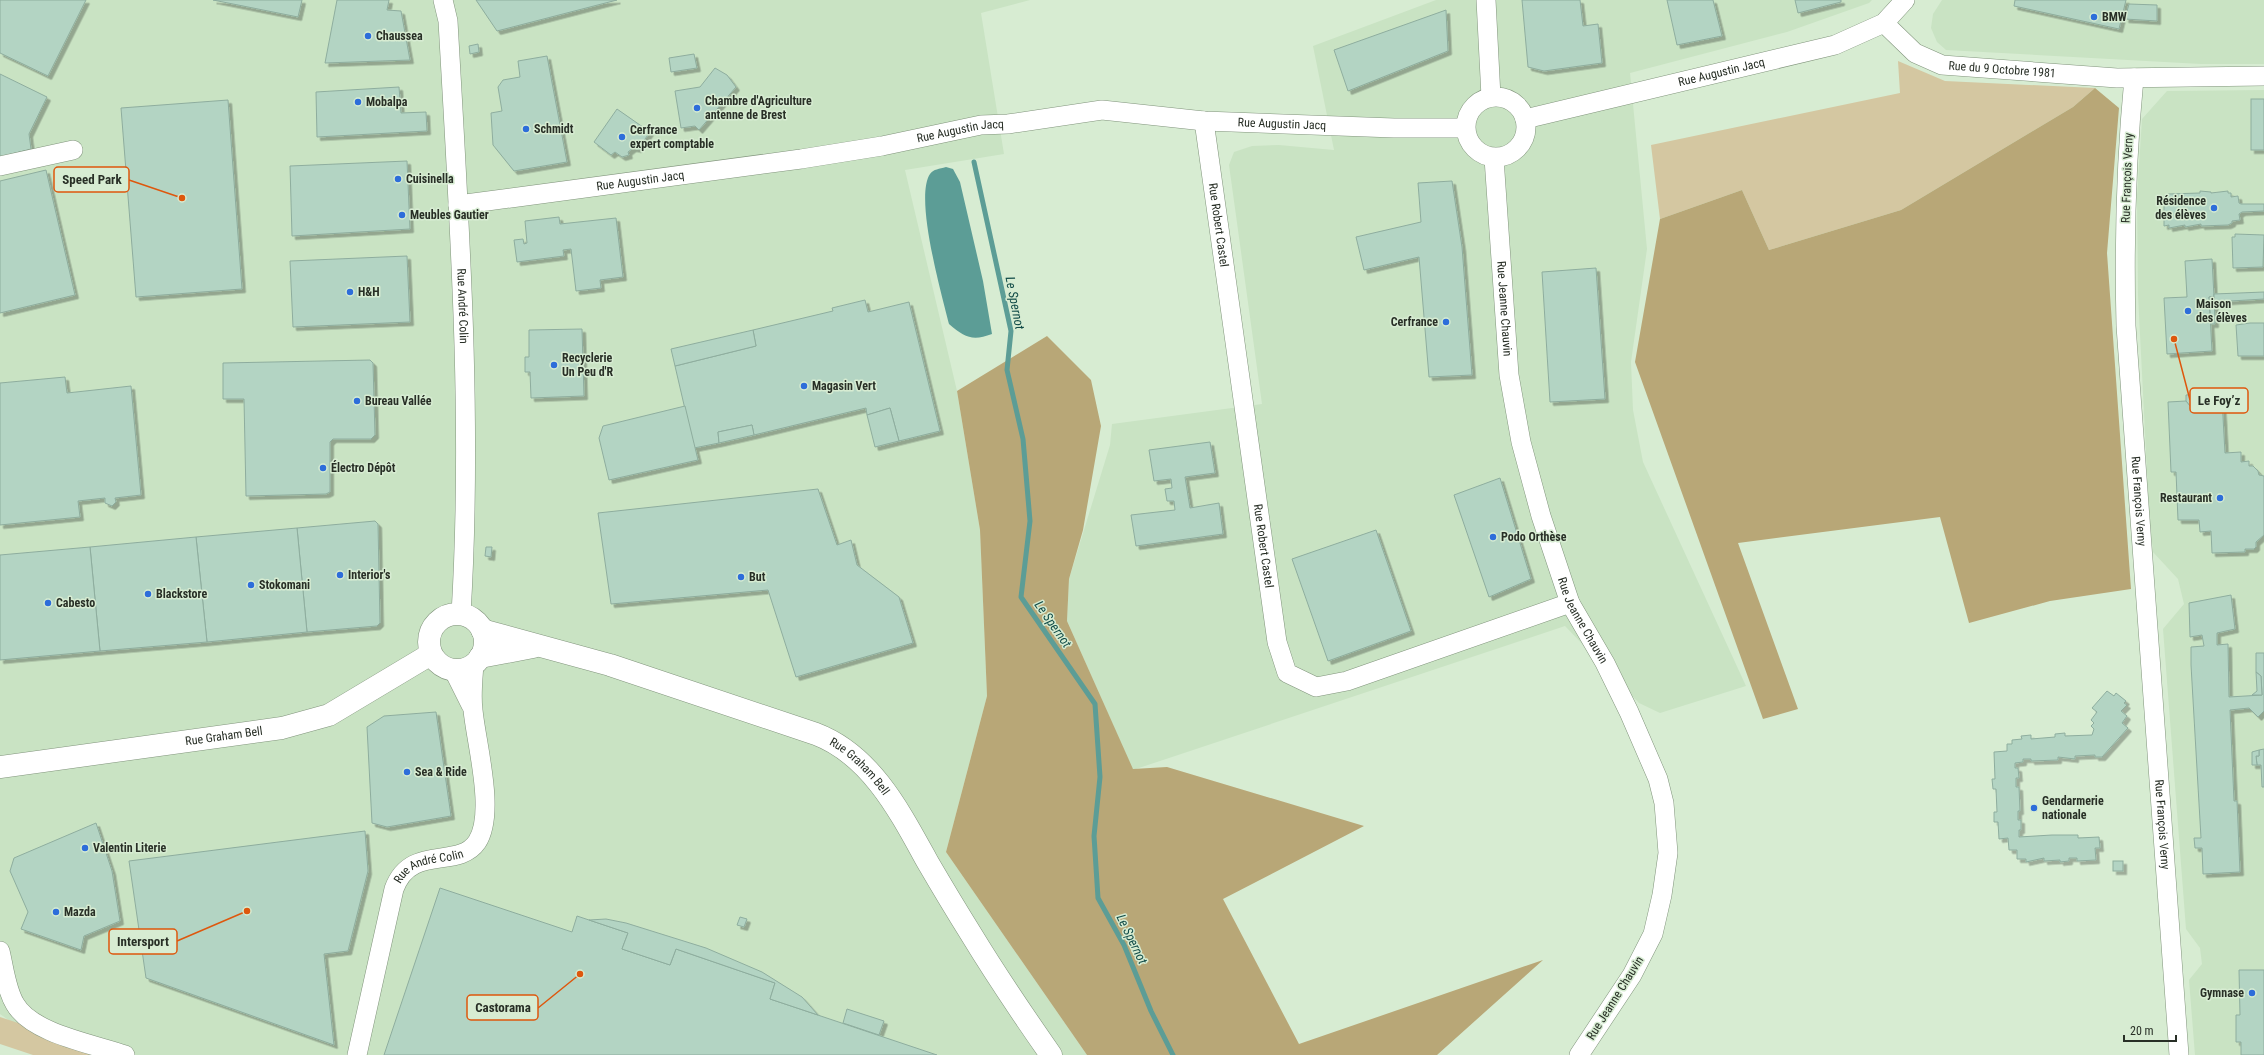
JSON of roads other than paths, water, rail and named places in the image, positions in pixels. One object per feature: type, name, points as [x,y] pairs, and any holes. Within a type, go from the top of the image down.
[{"type":"street","name":"Rue André Colin","points":[[443,0],[448,21],[458,205],[466,498],[461,614]]},
{"type":"street","points":[[1486,0],[1491,97]]},
{"type":"street","name":"Rue Augustin Jacq","points":[[1525,119],[1835,45],[1884,23],[1905,0]]},
{"type":"street","name":"Rue du 9 Octobre 1981","points":[[1884,23],[1915,52],[1942,65],[2134,78]]},
{"type":"street","points":[[2134,78],[2264,76]]},
{"type":"street","name":"Rue François Verny","points":[[2134,78],[2127,169],[2124,267],[2126,326],[2179,1055]]},
{"type":"street","points":[[1491,97],[1502,97],[1512,102],[1520,109],[1525,119],[1526,134],[1520,146],[1508,155],[1494,158],[1483,155],[1474,149],[1468,139],[1465,128],[1467,118],[1472,108],[1480,101],[1491,97]]},
{"type":"street","name":"Rue Augustin Jacq","points":[[458,205],[802,159],[882,146],[981,125],[1008,124],[1102,110],[1204,121],[1394,128],[1465,128]]},
{"type":"street","name":"Rue Robert Castel","points":[[1204,121],[1277,642],[1287,673],[1316,687],[1347,681],[1570,602]]},
{"type":"street","points":[[0,166],[73,150]]},
{"type":"street","name":"Rue Jeanne Chauvin","points":[[1494,158],[1509,375],[1521,442],[1541,516],[1570,602],[1605,663],[1658,779],[1664,803],[1668,854],[1662,895],[1653,934],[1632,975],[1579,1055]]},
{"type":"street","points":[[461,614],[470,617],[482,630],[484,648],[469,663],[441,664],[431,654],[429,637],[434,625],[444,616],[461,614]]},
{"type":"street","name":"Rue Graham Bell","points":[[482,630],[610,665],[816,734],[834,741],[846,749],[869,772],[892,800],[971,934],[1013,1001],[1051,1055]]},
{"type":"street","name":"Rue Graham Bell","points":[[469,663],[538,646]]},
{"type":"street","name":"Rue Graham Bell","points":[[0,767],[106,750],[282,728],[329,715],[431,654]]},
{"type":"street","name":"Rue André Colin","points":[[357,1055],[394,888],[399,876],[410,866],[423,861],[464,852],[476,843],[480,835],[484,819],[485,800],[472,708],[469,663]]},
{"type":"street","points":[[0,951],[11,995],[14,1003],[24,1016],[55,1032],[125,1055]]},
{"type":"water","points":[[946,167],[953,169],[960,182],[983,281],[992,334],[985,336],[974,338],[969,337],[949,324],[936,270],[927,224],[925,203],[926,186],[930,174],[933,171]]},
{"type":"waterway","name":"Le Spernot","points":[[974,162],[1011,331],[1007,370],[1023,439],[1030,521],[1021,597],[1095,704],[1100,777],[1094,836],[1098,898],[1124,945],[1151,1011],[1173,1055]]},
{"type":"place","name":"BMW","points":[[2094,17]]},
{"type":"place","name":"Chaussea","points":[[368,36]]},
{"type":"place","name":"Mobalpa","points":[[358,102]]},
{"type":"place","name":"Chambre d'Agriculture antenne de Brest","points":[[697,108]]},
{"type":"place","name":"Schmidt","points":[[526,129]]},
{"type":"place","name":"Cerfrance expert comptable","points":[[622,137]]},
{"type":"place","name":"Cuisinella","points":[[398,179]]},
{"type":"place","name":"Speed Park","points":[[182,198]]},
{"type":"place","name":"Résidence des élèves","points":[[2214,208]]},
{"type":"place","name":"Meubles Gautier","points":[[402,215]]},
{"type":"place","name":"H&H","points":[[350,292]]},
{"type":"place","name":"Maison des élèves","points":[[2188,311]]},
{"type":"place","name":"Cerfrance","points":[[1446,322]]},
{"type":"place","name":"Le Foy’z","points":[[2174,339]]},
{"type":"place","name":"Recyclerie Un Peu d'R","points":[[554,365]]},
{"type":"place","name":"Magasin Vert","points":[[804,386]]},
{"type":"place","name":"Bureau Vallée","points":[[357,401]]},
{"type":"place","name":"Électro Dépôt","points":[[323,468]]},
{"type":"place","name":"Restaurant","points":[[2220,498]]},
{"type":"place","name":"Podo Orthèse","points":[[1493,537]]},
{"type":"place","name":"Interior's","points":[[340,575]]},
{"type":"place","name":"But","points":[[741,577]]},
{"type":"place","name":"Stokomani","points":[[251,585]]},
{"type":"place","name":"Blackstore","points":[[148,594]]},
{"type":"place","name":"Cabesto","points":[[48,603]]},
{"type":"place","name":"Sea & Ride","points":[[407,772]]},
{"type":"place","name":"Gendarmerie nationale","points":[[2034,808]]},
{"type":"place","name":"Valentin Literie","points":[[85,848]]},
{"type":"place","name":"Intersport","points":[[247,911]]},
{"type":"place","name":"Mazda","points":[[56,912]]},
{"type":"place","name":"Castorama","points":[[580,974]]},
{"type":"place","name":"Gymnase","points":[[2252,993]]}]
